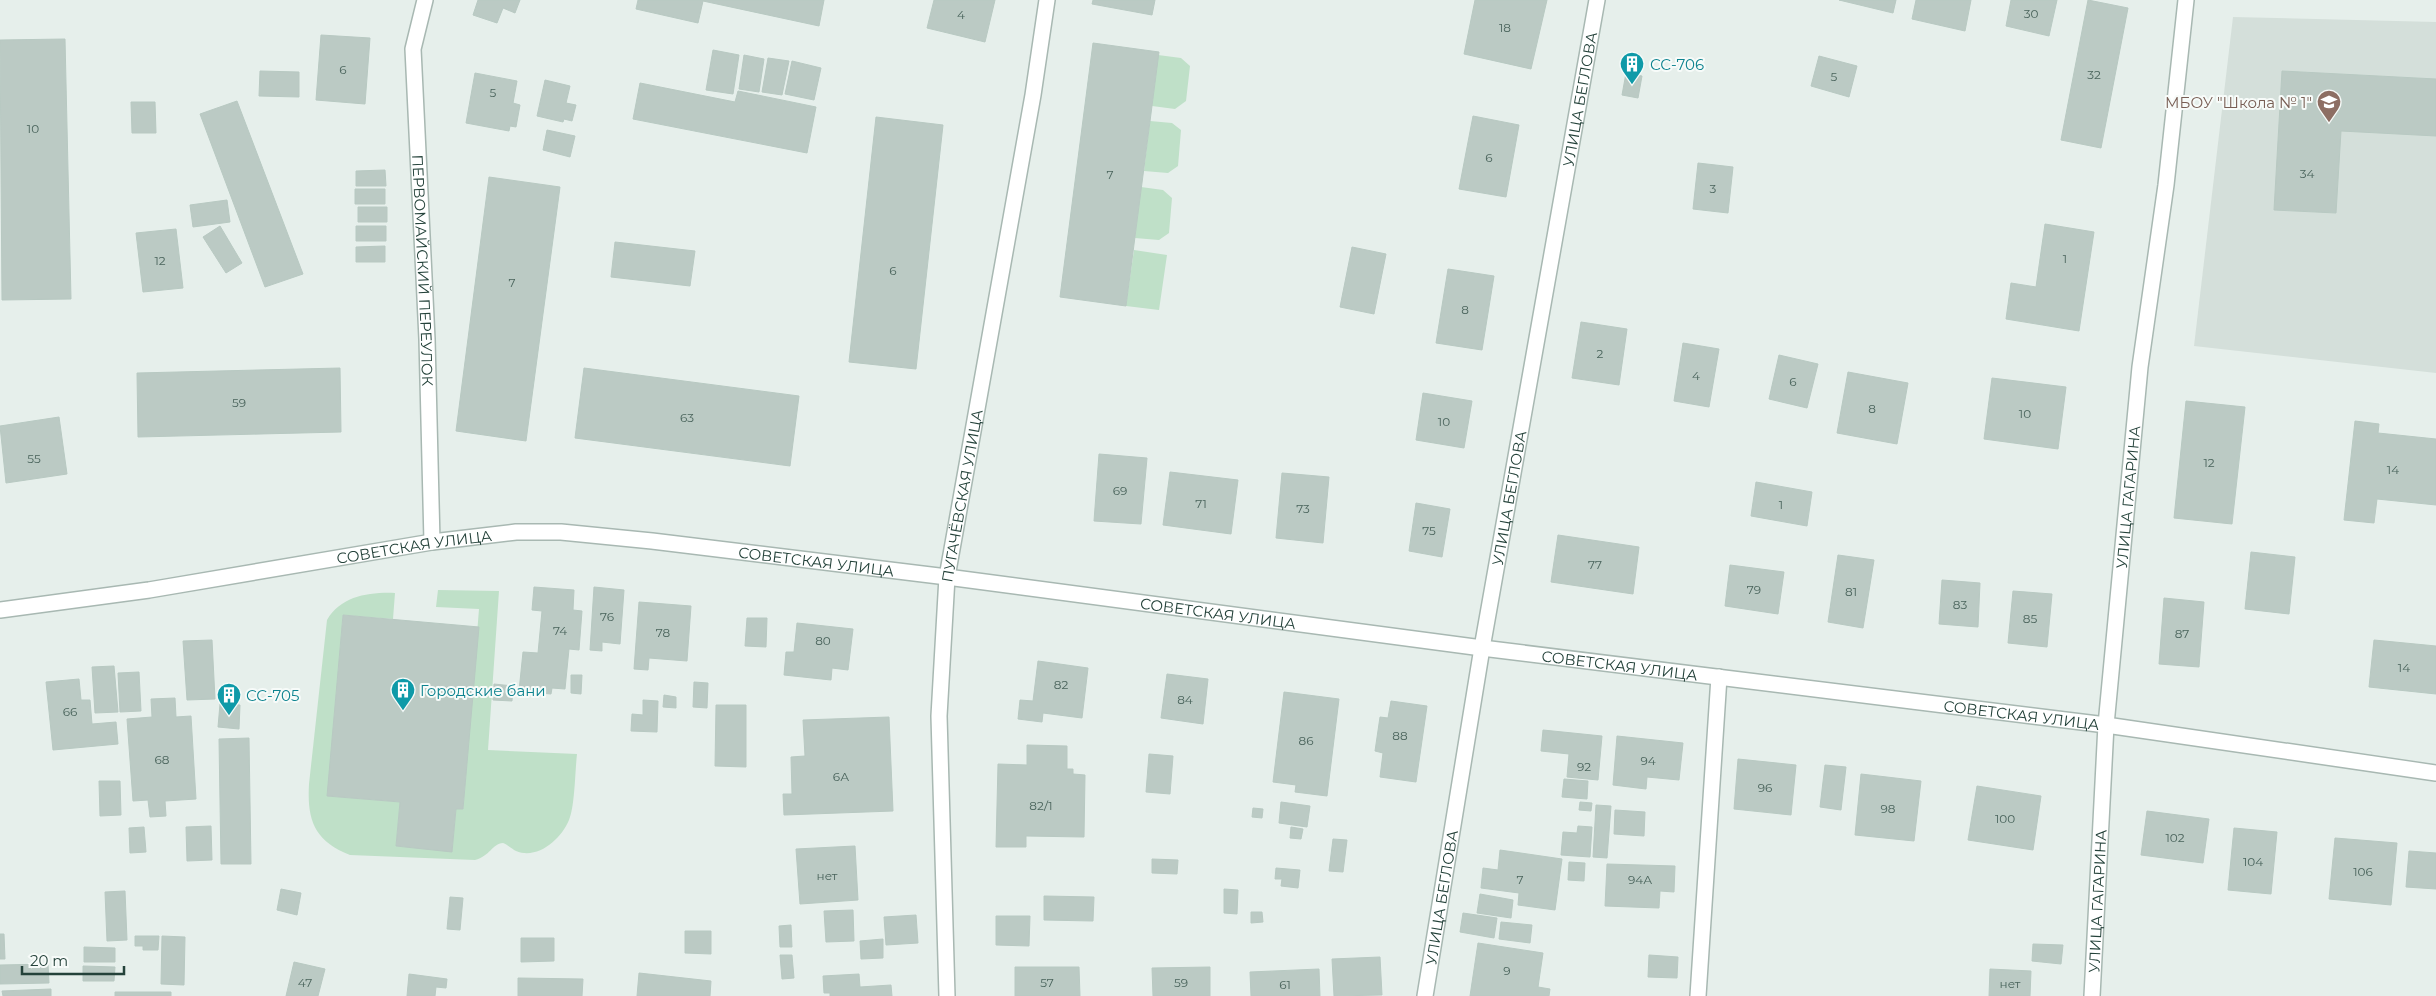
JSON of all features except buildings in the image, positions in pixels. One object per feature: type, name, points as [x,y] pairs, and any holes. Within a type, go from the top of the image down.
[{"type":"street","name":"ПЕРВОМАЙСКИЙ ПЕРЕУЛОК","points":[[425,0],[413,50],[427,339],[432,542]]},
{"type":"street","name":"ПУГАЧЁВСКАЯ УЛИЦА","points":[[948,996],[939,716],[946,577],[1033,94],[1047,0]]},
{"type":"street","name":"УЛИЦА БЕГЛОВА","points":[[1425,996],[1482,648],[1597,0]]},
{"type":"street","name":"УЛИЦА ГАГАРИНА","points":[[2092,996],[2106,725],[2140,367],[2166,184],[2186,0]]},
{"type":"street","name":"СОВЕТСКАЯ УЛИЦА","points":[[0,610],[149,590],[432,542],[516,532],[561,532],[661,542],[946,577],[1482,648],[2106,725],[2436,773]]},
{"type":"street","points":[[1698,996],[1719,677]]},
{"type":"shaded area","name":"МБОУ \"Школа № 1\"","points":[[2233,17],[2436,22],[2436,373],[2194,346]]},
{"type":"green space","points":[[1158,55],[1181,58],[1190,66],[1186,101],[1175,109],[1152,106]]},
{"type":"green space","points":[[1150,121],[1172,123],[1181,130],[1178,166],[1168,173],[1144,171]]},
{"type":"green space","points":[[1141,187],[1163,190],[1172,198],[1169,233],[1159,240],[1135,238]]},
{"type":"green space","points":[[1134,250],[1167,255],[1159,310],[1126,306]]},
{"type":"green space","points":[[438,590],[499,591],[488,750],[577,754],[574,797],[569,820],[555,841],[532,853],[516,851],[503,843],[475,860],[350,855],[328,843],[315,828],[310,808],[309,784],[327,620],[340,606],[356,597],[375,593],[395,593],[393,619],[343,615],[328,796],[400,802],[396,846],[452,851],[456,809],[463,809],[479,609],[436,607]]},
{"type":"place","name":"СС-706","points":[[1632,85]]},
{"type":"place","name":"МБОУ \"Школа № 1\"","points":[[2329,123]]},
{"type":"place","name":"Городские бани","points":[[403,711]]},
{"type":"place","name":"СС-705","points":[[229,716]]}]
